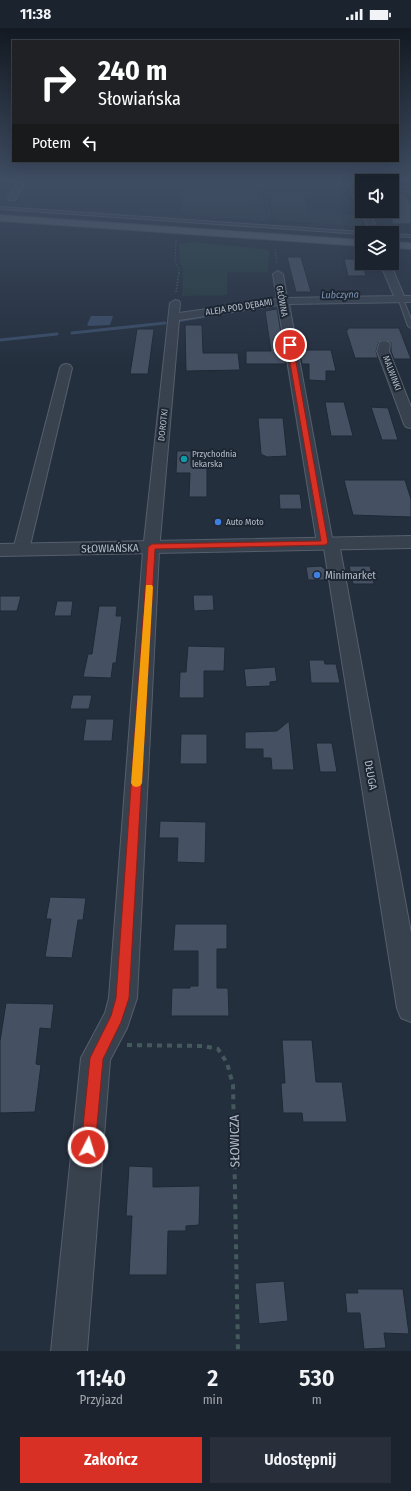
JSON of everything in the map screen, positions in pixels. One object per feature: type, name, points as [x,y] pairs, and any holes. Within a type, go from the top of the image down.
[{"type":"main road","points":[[344,242],[355,243]]},
{"type":"main road","points":[[399,242],[411,243]]},
{"type":"main road","points":[[399,245],[411,246]]},
{"type":"street","points":[[388,270],[400,299]]},
{"type":"street","name":"GŁÓWNA","points":[[278,274],[328,543]]},
{"type":"street","name":"ALEJA POD DĘBAMI","points":[[174,317],[282,301],[411,299]]},
{"type":"street","name":"DOROTKI","points":[[152,547],[175,303]]},
{"type":"street","name":"MALWINKI","points":[[384,344],[383,351],[411,424]]},
{"type":"street","points":[[21,550],[66,368]]},
{"type":"street","name":"SŁOWIAŃSKA","points":[[0,551],[411,542]]},
{"type":"street","name":"DŁUGA","points":[[328,543],[411,1008]]},
{"type":"street","points":[[69,1351],[96,1058],[106,1036],[117,1018],[123,998],[152,547]]},
{"type":"lane","points":[[400,299],[411,326]]},
{"type":"path","points":[[175,303],[179,269],[175,261],[176,242]]},
{"type":"path","name":"GŁÓWNA","points":[[275,247],[278,274]]},
{"type":"path","name":"SŁOWICZA","points":[[106,1036],[130,1046],[203,1046],[218,1049],[227,1063],[233,1085],[238,1351]]},
{"type":"green space","points":[[192,242],[265,249],[269,251],[268,272],[227,272],[227,295],[182,296],[183,269],[180,263],[179,244]]},
{"type":"water","points":[[91,316],[113,316],[110,325],[89,326],[87,325]]},
{"type":"building","points":[[287,257],[301,257],[311,292],[296,292]]},
{"type":"building","points":[[344,259],[355,259],[355,270],[364,270],[366,276],[348,276]]},
{"type":"building","points":[[277,309],[286,364],[246,364],[246,351],[271,351],[265,311]]},
{"type":"building","points":[[185,325],[202,325],[203,353],[238,353],[240,370],[186,371]]},
{"type":"building","points":[[348,328],[399,328],[411,359],[394,359],[391,351],[391,343],[384,340],[379,342],[376,351],[378,358],[355,358],[346,330],[348,330]]},
{"type":"building","points":[[137,329],[154,329],[148,374],[130,374]]},
{"type":"building","points":[[299,350],[331,350],[336,371],[326,371],[326,381],[309,380],[309,364],[302,364]]},
{"type":"building","points":[[325,402],[344,402],[353,436],[331,436]]},
{"type":"building","points":[[371,407],[388,408],[398,440],[382,440]]},
{"type":"building","points":[[258,418],[283,418],[287,456],[267,457],[261,454]]},
{"type":"building","points":[[177,451],[191,451],[191,466],[207,466],[207,497],[189,497],[190,473],[176,473]]},
{"type":"building","points":[[344,480],[405,480],[411,499],[411,517],[353,515]]},
{"type":"building","points":[[279,494],[300,494],[302,509],[280,509]]},
{"type":"building","name":"Minimarket","points":[[321,566],[326,570],[328,580],[308,580],[306,567]]},
{"type":"building","points":[[349,566],[370,566],[374,584],[353,584]]},
{"type":"building","points":[[193,595],[213,595],[214,610],[194,611]]},
{"type":"building","points":[[0,596],[21,596],[17,611],[0,611]]},
{"type":"building","points":[[57,601],[73,601],[71,616],[54,616]]},
{"type":"building","points":[[99,606],[117,606],[116,616],[122,616],[116,663],[113,663],[111,678],[83,677],[88,654],[92,654]]},
{"type":"building","points":[[188,646],[225,647],[224,671],[204,671],[204,698],[179,698],[180,672],[186,672]]},
{"type":"building","points":[[309,660],[324,660],[325,664],[336,664],[340,683],[311,683]]},
{"type":"building","points":[[275,667],[277,681],[270,682],[270,686],[246,687],[244,669]]},
{"type":"building","points":[[73,695],[92,695],[89,709],[70,709]]},
{"type":"building","points":[[86,719],[114,719],[112,741],[83,741]]},
{"type":"building","points":[[289,721],[294,770],[272,770],[271,758],[263,758],[263,749],[245,749],[245,732],[277,731]]},
{"type":"building","points":[[181,734],[207,734],[207,764],[180,764]]},
{"type":"building","points":[[316,743],[332,743],[337,772],[320,772]]},
{"type":"building","points":[[160,821],[206,822],[205,863],[177,862],[178,838],[159,838]]},
{"type":"building","points":[[50,897],[86,898],[83,920],[78,920],[72,958],[45,957],[51,919],[46,919]]},
{"type":"building","points":[[175,924],[227,924],[227,949],[217,949],[217,988],[228,988],[229,1016],[171,1016],[172,988],[190,988],[190,986],[198,986],[198,951],[173,951]]},
{"type":"building","points":[[6,1003],[54,1004],[51,1029],[40,1028],[36,1064],[41,1065],[35,1112],[0,1113],[0,1041]]},
{"type":"building","points":[[282,1040],[312,1040],[316,1082],[342,1082],[347,1122],[303,1122],[302,1113],[283,1113],[281,1083],[285,1083]]},
{"type":"building","points":[[129,1166],[153,1167],[153,1187],[200,1186],[199,1225],[186,1226],[186,1231],[168,1231],[167,1275],[129,1275],[132,1216],[126,1216]]},
{"type":"building","points":[[284,1281],[288,1321],[259,1324],[255,1283]]},
{"type":"building","points":[[357,1289],[403,1289],[409,1334],[384,1333],[386,1348],[364,1349],[360,1313],[347,1313],[345,1293],[358,1293]]},
{"type":"waterway","name":"Lubczyna","points":[[176,321],[261,307]]},
{"type":"waterway","name":"Lubczyna","points":[[72,333],[165,323]]},
{"type":"waterway","name":"Lubczyna","points":[[0,340],[57,334]]},
{"type":"slow traffic","points":[[136,783],[149,587]]},
{"type":"place","name":"Przychodnia lekarska","points":[[184,459]]},
{"type":"place","name":"Auto Moto","points":[[218,522]]},
{"type":"place","name":"Minimarket","points":[[317,575]]},
{"type":"route","points":[[88,1147],[96,1058],[106,1036],[117,1018],[123,998],[152,547],[325,543],[290,345]]}]
